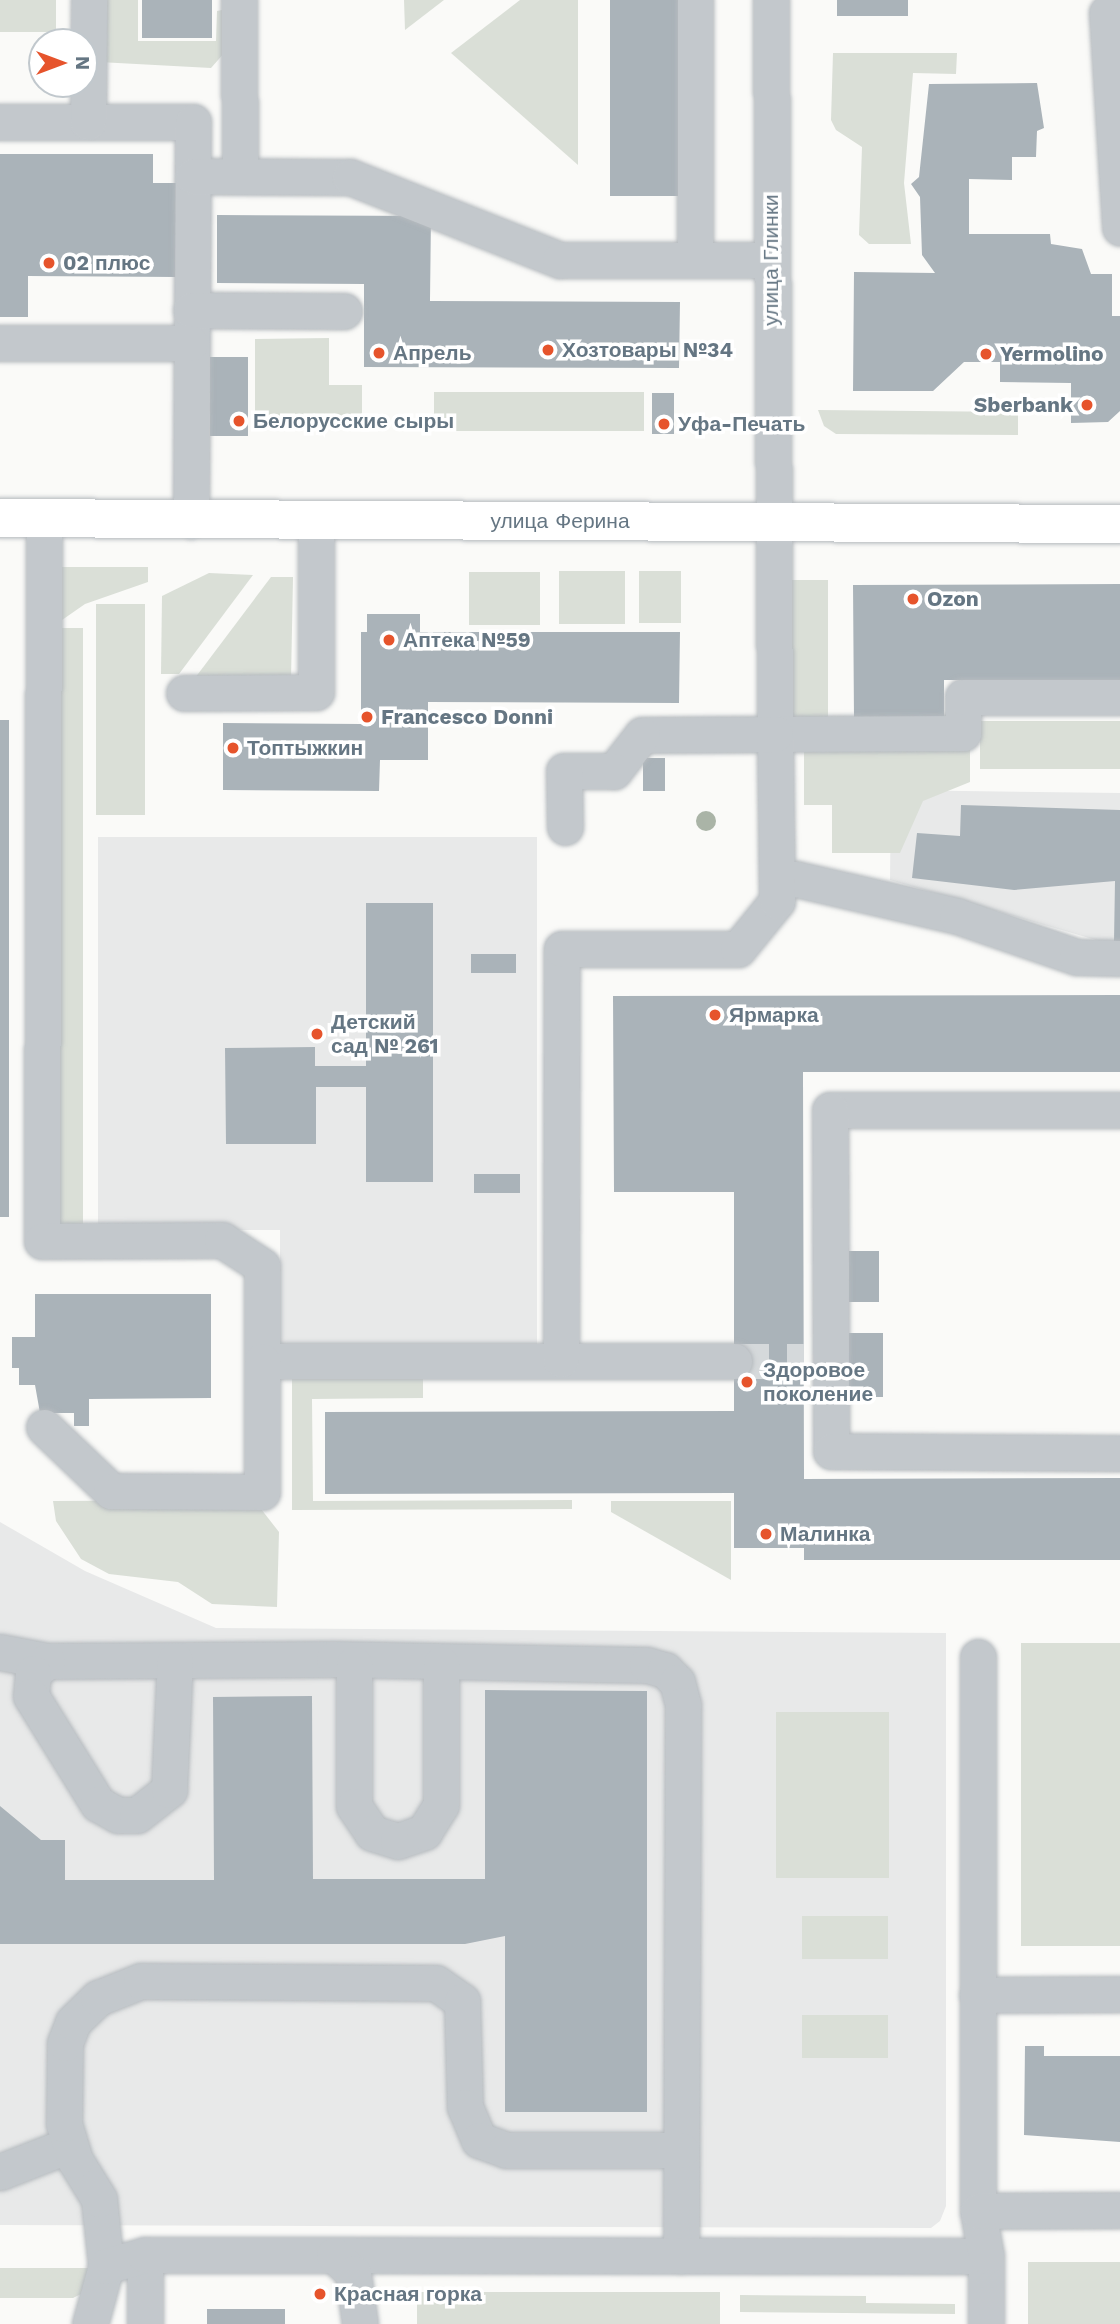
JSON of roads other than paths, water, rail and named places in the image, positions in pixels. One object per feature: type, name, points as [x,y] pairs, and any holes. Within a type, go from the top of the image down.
[{"type":"main road","name":"улица Ферина","points":[[0,518],[1120,524]]},
{"type":"street","points":[[88,122],[89,0]]},
{"type":"street","points":[[240,0],[240,176]]},
{"type":"street","points":[[695,0],[695,260]]},
{"type":"street","name":"улица Глинки","points":[[561,1359],[562,949],[738,949],[777,901],[771,521],[771,0]]},
{"type":"street","points":[[1120,12],[1107,13],[1120,228]]},
{"type":"street","points":[[0,122],[192,122],[191,521]]},
{"type":"street","points":[[192,176],[350,177],[560,260],[771,260]]},
{"type":"street","points":[[0,343],[344,311]]},
{"type":"street","points":[[44,518],[42,1241],[222,1240],[262,1266],[262,1492],[111,1491],[44,1427]]},
{"type":"street","points":[[184,693],[316,692],[316,520]]},
{"type":"street","points":[[565,827],[564,771],[614,771],[642,735],[963,733],[963,697],[1120,698]]},
{"type":"street","points":[[777,881],[796,880],[957,916],[1077,957],[1120,958]]},
{"type":"street","points":[[1120,1110],[830,1110],[817,1362],[831,1451],[1120,1453]]},
{"type":"street","points":[[262,1361],[734,1361]]},
{"type":"street","points":[[0,1653],[47,1661],[646,1665],[677,1682],[683,1705],[681,2256]]},
{"type":"street","points":[[978,1657],[978,2211],[986,2256],[986,2324]]},
{"type":"street","points":[[47,1661],[33,1673],[31,1696],[98,1804],[137,1815],[169,1790],[175,1660]]},
{"type":"street","points":[[354,1664],[354,1806],[372,1833],[398,1841],[424,1832],[442,1805],[442,1664]]},
{"type":"street","points":[[90,2324],[106,2266],[99,2199],[69,2145],[65,2043],[84,2010],[121,1986],[436,1983],[462,2001],[465,2107],[479,2140],[506,2150],[681,2150]]},
{"type":"street","points":[[977,1995],[1120,1994]]},
{"type":"street","points":[[0,2172],[69,2145]]},
{"type":"street","points":[[978,2211],[1120,2210]]},
{"type":"street","points":[[106,2266],[145,2255],[986,2256]]},
{"type":"street","points":[[145,2255],[145,2324]]},
{"type":"street","points":[[334,2255],[353,2273],[360,2324]]},
{"type":"tunnel","points":[[734,1361],[804,1361]]},
{"type":"place","name":"02 плюс","points":[[49,263]]},
{"type":"place","name":"Хозтовары №34","points":[[548,350]]},
{"type":"place","name":"Апрель","points":[[379,353]]},
{"type":"place","name":"Yermolino","points":[[986,354]]},
{"type":"place","name":"Sberbank","points":[[1087,405]]},
{"type":"place","name":"Белорусские сыры","points":[[239,421]]},
{"type":"place","name":"Уфа-Печать","points":[[664,424]]},
{"type":"place","name":"Ozon","points":[[913,599]]},
{"type":"place","name":"Аптека №59","points":[[389,640]]},
{"type":"place","name":"Francesco Donni","points":[[367,717]]},
{"type":"place","name":"Топтыжкин","points":[[233,748]]},
{"type":"place","name":"Ярмарка","points":[[715,1015]]},
{"type":"place","name":"Детский сад № 261","points":[[317,1034]]},
{"type":"place","name":"Здоровое поколение","points":[[747,1382]]},
{"type":"place","name":"Малинка","points":[[766,1534]]},
{"type":"place","name":"Красная горка","points":[[320,2294]]}]
